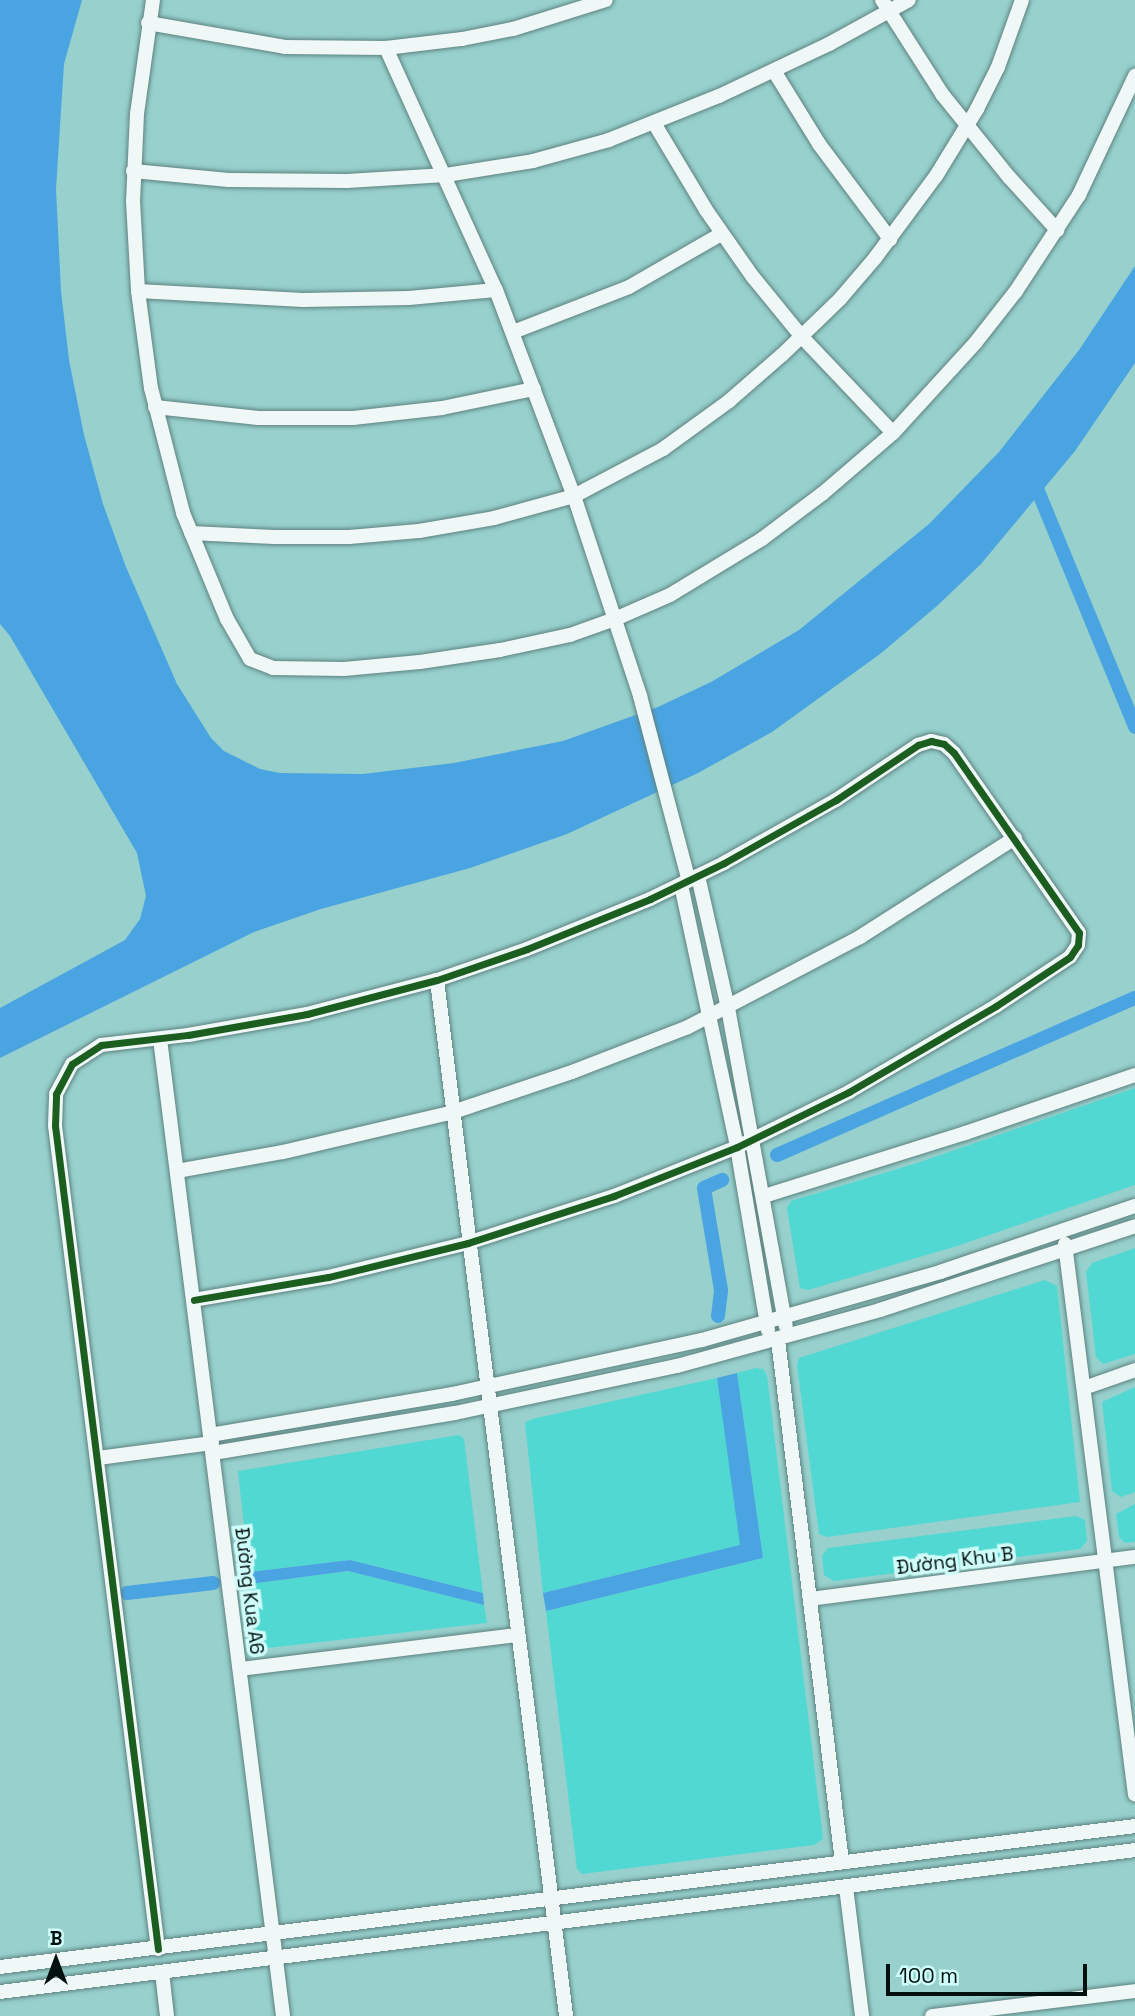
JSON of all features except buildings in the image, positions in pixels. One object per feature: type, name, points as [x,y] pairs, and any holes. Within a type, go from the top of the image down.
[{"type":"street","points":[[153,0],[140,82],[133,172],[138,291],[155,407],[191,533],[239,644],[250,659],[273,668],[356,668],[459,656],[534,643],[615,619],[698,580],[751,546],[822,494],[893,433],[997,317],[1057,230],[1101,153],[1135,76]]},
{"type":"street","points":[[148,23],[274,46],[386,48],[505,31],[606,0]]},
{"type":"street","points":[[133,172],[279,181],[446,175],[558,154],[654,123],[774,71],[886,6],[909,0]]},
{"type":"street","points":[[191,533],[287,538],[385,534],[494,518],[574,496],[633,467],[692,428],[759,376],[840,299],[890,239],[967,127],[998,67],[1022,0]]},
{"type":"street","points":[[886,6],[967,127],[1057,230]]},
{"type":"street","points":[[386,48],[496,290],[574,496],[640,696],[728,1008],[785,1319],[779,1340],[842,1862]]},
{"type":"street","points":[[774,71],[824,152],[890,239]]},
{"type":"street","points":[[654,123],[721,234],[802,337],[893,433]]},
{"type":"street","points":[[513,332],[629,288],[721,234]]},
{"type":"street","points":[[138,291],[226,298],[314,300],[409,298],[496,290]]},
{"type":"street","points":[[155,407],[246,417],[343,418],[432,410],[534,389]]},
{"type":"street","points":[[158,1948],[55,1102],[69,1068],[91,1049],[112,1043],[160,1039],[307,1014],[437,980],[564,935],[690,881],[814,813],[918,745],[931,741],[944,744],[954,754],[1076,926],[1080,939],[1076,951],[923,1051],[737,1147],[614,1196],[468,1243],[328,1277],[194,1300]]},
{"type":"street","points":[[177,1171],[283,1153],[453,1112],[572,1072],[728,1008],[870,931],[1014,838]]},
{"type":"street","points":[[690,881],[710,1016],[737,1147],[767,1323],[779,1340]]},
{"type":"street","points":[[437,980],[566,2016]]},
{"type":"street","name":"Đường Kua A6","points":[[160,1039],[283,2016]]},
{"type":"street","points":[[764,1196],[954,1137],[1135,1074]]},
{"type":"street","points":[[212,1444],[614,1361],[785,1319],[1064,1232],[1135,1206]]},
{"type":"street","points":[[98,1458],[489,1407],[641,1375],[779,1340],[1066,1251],[1135,1226]]},
{"type":"street","points":[[1064,1232],[1105,1561],[1128,1689],[1135,1795]]},
{"type":"street","points":[[1084,1388],[1135,1370]]},
{"type":"street","name":"Đường Khu B","points":[[810,1599],[1135,1557]]},
{"type":"street","points":[[240,1669],[518,1635]]},
{"type":"street","points":[[1135,1826],[273,1935],[0,1965],[2,1992],[1135,1850]]},
{"type":"street","points":[[846,1887],[862,2016]]},
{"type":"street","points":[[162,1972],[167,2016]]},
{"type":"street","points":[[932,2016],[1135,1991]]},
{"type":"shaded area","points":[[0,0],[82,0],[64,64],[56,189],[61,291],[69,360],[84,435],[103,504],[126,567],[177,684],[211,738],[224,751],[260,769],[280,773],[363,774],[454,763],[563,741],[658,707],[711,682],[799,630],[929,524],[999,452],[1079,350],[1135,266],[1135,363],[1075,451],[981,564],[880,654],[772,732],[698,773],[567,834],[470,868],[321,909],[254,932],[0,1058],[0,1008],[125,940],[140,919],[146,896],[137,853],[10,636],[0,624]]},
{"type":"shaded area","points":[[1135,1088],[1135,1185],[957,1246],[808,1290],[800,1288],[787,1208],[791,1201],[917,1163]]},
{"type":"shaded area","points":[[1135,1248],[1135,1354],[1103,1364],[1096,1357],[1086,1272],[1092,1263]]},
{"type":"shaded area","points":[[1045,1280],[1057,1286],[1080,1502],[827,1537],[819,1534],[797,1365],[799,1358]]},
{"type":"shaded area","points":[[763,1369],[767,1375],[823,1839],[814,1845],[582,1874],[577,1869],[546,1611],[763,1558],[737,1373]]},
{"type":"shaded area","points":[[737,1373],[763,1558],[546,1611],[543,1593],[740,1545],[717,1378]]},
{"type":"shaded area","points":[[717,1378],[741,1545],[543,1593],[525,1423],[532,1419]]},
{"type":"shaded area","points":[[1135,1387],[1135,1492],[1121,1497],[1112,1491],[1102,1402]]},
{"type":"shaded area","points":[[459,1435],[464,1439],[483,1593],[350,1560],[249,1572],[238,1471]]},
{"type":"shaded area","points":[[1135,1504],[1135,1542],[1125,1543],[1119,1537],[1116,1514]]},
{"type":"shaded area","points":[[1076,1516],[1085,1520],[1087,1541],[1080,1549],[834,1581],[824,1575],[822,1556],[828,1548]]},
{"type":"shaded area","points":[[350,1560],[483,1593],[484,1605],[348,1571],[250,1584],[249,1572]]},
{"type":"shaded area","points":[[348,1571],[484,1605],[487,1623],[259,1649],[250,1584]]},
{"type":"waterway","points":[[1033,479],[1135,727]]},
{"type":"waterway","points":[[777,1155],[1135,998]]},
{"type":"waterway","points":[[718,1316],[721,1290],[704,1188],[722,1180]]},
{"type":"waterway","points":[[127,1593],[213,1583]]},
{"type":"cycle path","points":[[158,1949],[55,1126],[56,1094],[72,1064],[101,1045],[188,1035],[307,1014],[437,980],[527,949],[650,899],[724,863],[836,800],[918,745],[931,741],[944,744],[954,753],[1079,933],[1078,945],[1070,957],[996,1006],[849,1092],[737,1147],[614,1196],[468,1243],[328,1277],[194,1300]]}]
